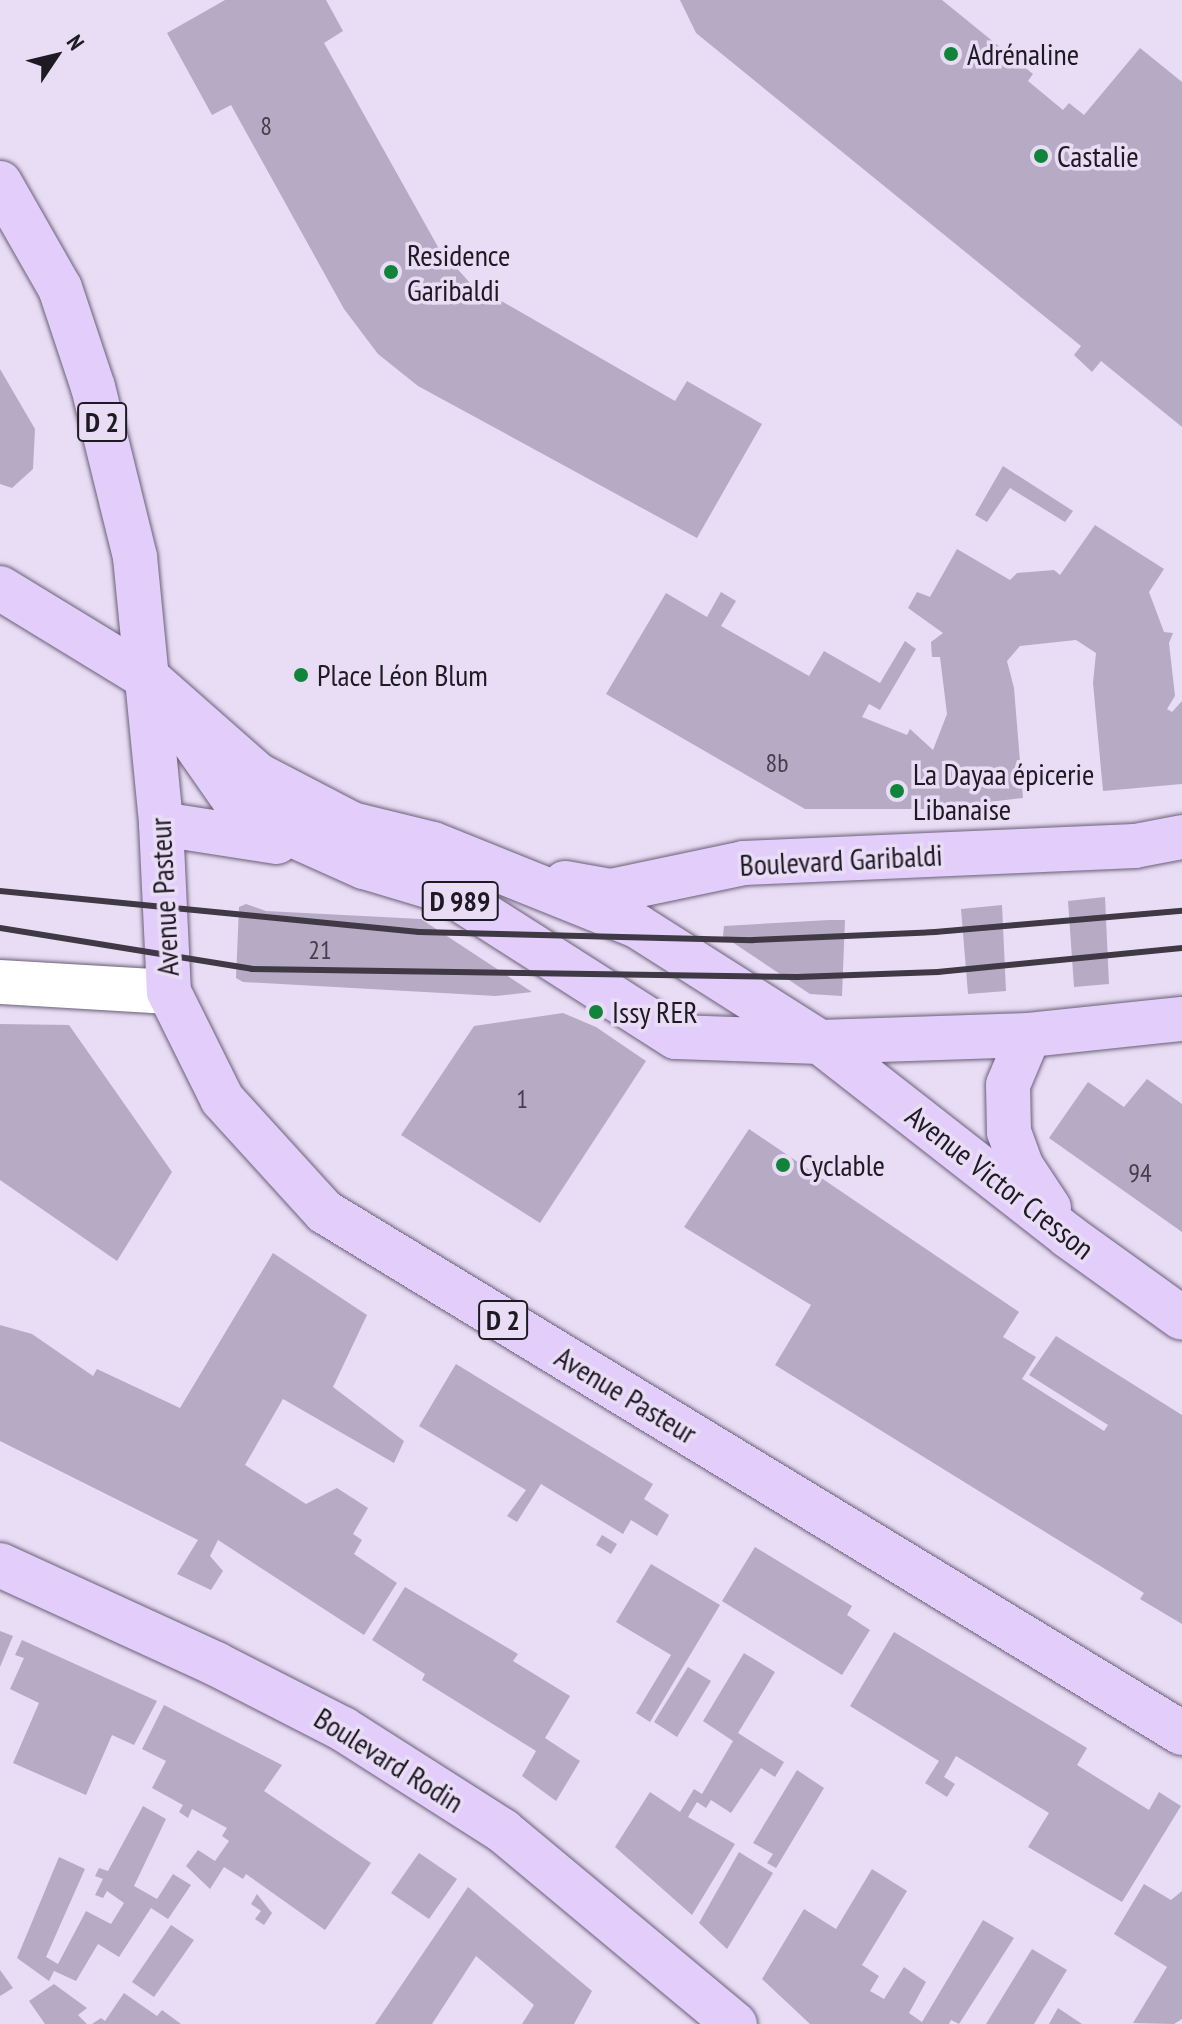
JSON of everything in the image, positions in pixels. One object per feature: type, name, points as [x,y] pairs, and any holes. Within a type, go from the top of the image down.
[{"type":"main road","name":"D 2","points":[[0,183],[60,288],[93,387],[135,557],[149,679]]},
{"type":"main road","name":"D 989","points":[[0,588],[149,679],[258,775],[352,824],[433,844],[637,926],[820,1042]]},
{"type":"main road","name":"D 989","points":[[149,679],[243,813],[364,867],[448,892],[676,1037],[820,1042]]},
{"type":"main road","name":"Avenue Pasteur","points":[[149,679],[161,824],[169,992],[222,1099],[325,1212],[1182,1733]]},
{"type":"main road","points":[[161,824],[264,838],[364,867]]},
{"type":"main road","name":"Boulevard Garibaldi","points":[[503,872],[611,891],[744,863],[1135,846],[1182,837]]},
{"type":"main road","points":[[820,1042],[1029,1035],[1182,1019]]},
{"type":"main road","points":[[1029,1035],[1008,1085],[1009,1132],[1022,1167],[1068,1236]]},
{"type":"main road","name":"Avenue Victor Cresson","points":[[820,1042],[1068,1236],[1182,1318]]},
{"type":"main road","name":"Boulevard Rodin","points":[[0,1565],[216,1664],[343,1729],[503,1831],[735,2024]]},
{"type":"street","points":[[0,982],[169,992]]},
{"type":"building","name":"Residence Garibaldi","points":[[225,0],[326,0],[343,31],[324,43],[438,247],[470,283],[675,401],[687,381],[762,424],[697,538],[418,386],[378,354],[344,309],[231,105],[212,115],[167,33]]},
{"type":"building","points":[[680,0],[942,0],[1033,74],[1028,81],[1063,110],[1069,103],[1084,115],[1140,48],[1182,82],[1182,427],[1101,361],[1092,372],[1074,355],[1081,346],[696,33]]},
{"type":"building","points":[[0,369],[35,429],[33,469],[12,488],[0,484]]},
{"type":"building","points":[[1003,466],[1073,511],[1065,522],[1010,488],[987,522],[975,515]]},
{"type":"building","points":[[1095,525],[1164,569],[1149,592],[1164,632],[1173,633],[1169,643],[1175,696],[1167,709],[1172,712],[1182,701],[1182,784],[1103,791],[1093,683],[1096,653],[1076,640],[1020,646],[1007,661],[1014,688],[1023,798],[932,809],[805,809],[606,694],[666,593],[707,617],[721,592],[736,601],[721,626],[809,676],[824,651],[880,683],[905,641],[916,649],[880,710],[869,704],[862,717],[907,735],[910,729],[933,750],[947,714],[940,657],[932,657],[931,642],[943,633],[908,608],[917,592],[930,597],[957,549],[1010,580],[1017,573],[1054,570],[1060,575]]},
{"type":"building","points":[[1105,897],[1109,984],[1074,987],[1068,901]]},
{"type":"building","points":[[246,904],[266,911],[421,919],[532,992],[496,996],[243,982],[236,978],[239,907]]},
{"type":"building","points":[[1002,905],[1006,991],[968,994],[961,909]]},
{"type":"building","points":[[845,920],[842,996],[810,994],[723,936],[724,926]]},
{"type":"building","points":[[563,1013],[596,1027],[646,1061],[540,1223],[401,1135],[474,1026]]},
{"type":"building","points":[[0,1024],[69,1025],[172,1172],[117,1261],[0,1180]]},
{"type":"building","points":[[1147,1079],[1182,1104],[1182,1232],[1049,1138],[1088,1082],[1124,1107]]},
{"type":"building","points":[[749,1129],[1019,1312],[1003,1337],[1036,1357],[1022,1379],[1104,1431],[1108,1425],[1029,1375],[1056,1336],[1182,1415],[1182,1624],[1140,1599],[1144,1593],[775,1365],[811,1305],[684,1227]]},
{"type":"building","points":[[273,1253],[367,1315],[333,1387],[404,1441],[394,1463],[283,1399],[245,1465],[306,1504],[337,1488],[368,1508],[353,1534],[362,1540],[354,1554],[397,1583],[364,1635],[218,1540],[210,1556],[223,1571],[211,1590],[177,1574],[198,1540],[0,1441],[0,1325],[32,1334],[93,1376],[97,1369],[180,1408]]},
{"type":"building","points":[[456,1364],[653,1484],[644,1499],[669,1515],[657,1536],[631,1520],[623,1534],[541,1484],[517,1522],[507,1516],[526,1490],[419,1426]]},
{"type":"building","points":[[602,1535],[617,1544],[611,1554],[596,1545]]},
{"type":"building","points":[[755,1547],[852,1606],[847,1615],[870,1630],[842,1675],[722,1601]]},
{"type":"building","points":[[651,1564],[720,1605],[650,1722],[636,1713],[671,1655],[616,1622]]},
{"type":"building","points":[[405,1587],[518,1654],[513,1661],[570,1696],[545,1738],[580,1761],[556,1801],[522,1776],[536,1751],[422,1680],[425,1674],[372,1640]]},
{"type":"building","points":[[0,1631],[13,1636],[0,1667]]},
{"type":"building","points":[[894,1632],[1087,1748],[1077,1765],[1149,1810],[1159,1792],[1181,1806],[1122,1902],[1028,1847],[1049,1813],[956,1756],[944,1777],[955,1784],[947,1797],[925,1783],[939,1761],[850,1706]]},
{"type":"building","points":[[22,1640],[157,1701],[134,1745],[112,1735],[86,1795],[13,1763],[39,1703],[10,1689],[24,1658],[15,1655]]},
{"type":"building","points":[[744,1653],[775,1672],[738,1733],[784,1762],[775,1777],[761,1768],[731,1813],[711,1800],[706,1808],[697,1802],[688,1817],[735,1844],[692,1915],[615,1847],[650,1792],[680,1812],[694,1789],[702,1794],[733,1741],[703,1721]]},
{"type":"building","points":[[688,1667],[711,1681],[677,1737],[654,1722]]},
{"type":"building","points":[[164,1705],[282,1765],[264,1791],[371,1863],[325,1930],[246,1874],[243,1879],[224,1867],[210,1889],[186,1866],[198,1850],[215,1861],[229,1841],[222,1836],[227,1828],[192,1809],[188,1818],[179,1812],[183,1805],[152,1788],[166,1761],[142,1749]]},
{"type":"building","points":[[797,1770],[824,1788],[776,1868],[767,1863],[773,1854],[753,1843]]},
{"type":"building","points":[[143,1806],[166,1819],[134,1886],[157,1899],[173,1874],[191,1885],[168,1919],[151,1908],[119,1957],[98,1944],[76,1981],[54,1971],[49,1981],[17,1958],[59,1857],[85,1869],[46,1957],[58,1964],[86,1911],[111,1924],[124,1903],[107,1891],[103,1898],[95,1895],[103,1879],[95,1876],[99,1868],[108,1871]]},
{"type":"building","points":[[739,1852],[773,1873],[727,1949],[699,1923]]},
{"type":"building","points":[[419,1853],[457,1879],[429,1919],[391,1893]]},
{"type":"building","points":[[872,1869],[907,1891],[862,1965],[879,1976],[870,1991],[884,1999],[904,1967],[926,1982],[909,2013],[922,2022],[983,1920],[1014,1938],[959,2024],[951,2020],[949,2024],[810,2024],[762,1979],[804,1909],[836,1929]]},
{"type":"building","points":[[1144,1884],[1171,1900],[1182,1891],[1182,2019],[1174,2024],[1133,2023],[1167,1967],[1114,1934]]},
{"type":"building","points":[[468,1887],[592,1991],[574,2024],[522,2024],[534,2005],[476,1956],[432,2024],[375,2024]]},
{"type":"building","points":[[257,1894],[272,1913],[264,1925],[255,1919],[261,1911],[251,1904]]},
{"type":"building","points":[[171,1925],[194,1940],[154,1997],[132,1982]]},
{"type":"building","points":[[1032,1949],[1067,1970],[1034,2024],[986,2024]]},
{"type":"building","points":[[0,1970],[13,1988],[0,1996]]},
{"type":"building","points":[[54,1984],[87,2008],[78,2015],[87,2024],[45,2024],[29,2001]]},
{"type":"building","points":[[124,1993],[157,2016],[162,2010],[181,2024],[92,2024],[101,2018],[105,2021]]},
{"type":"building","points":[[1058,2008],[1082,2024],[1049,2024]]},
{"type":"railway","points":[[0,891],[419,932],[753,940],[935,932],[1182,911]]},
{"type":"railway","points":[[0,928],[252,969],[797,977],[938,972],[1182,948]]},
{"type":"place","name":"Adrénaline","points":[[951,54]]},
{"type":"place","name":"Castalie","points":[[1041,156]]},
{"type":"place","name":"Residence Garibaldi","points":[[391,272]]},
{"type":"place","name":"Place Léon Blum","points":[[301,675]]},
{"type":"place","name":"La Dayaa épicerie Libanaise","points":[[897,791]]},
{"type":"place","name":"Issy RER","points":[[596,1012]]},
{"type":"place","name":"Cyclable","points":[[783,1165]]}]
